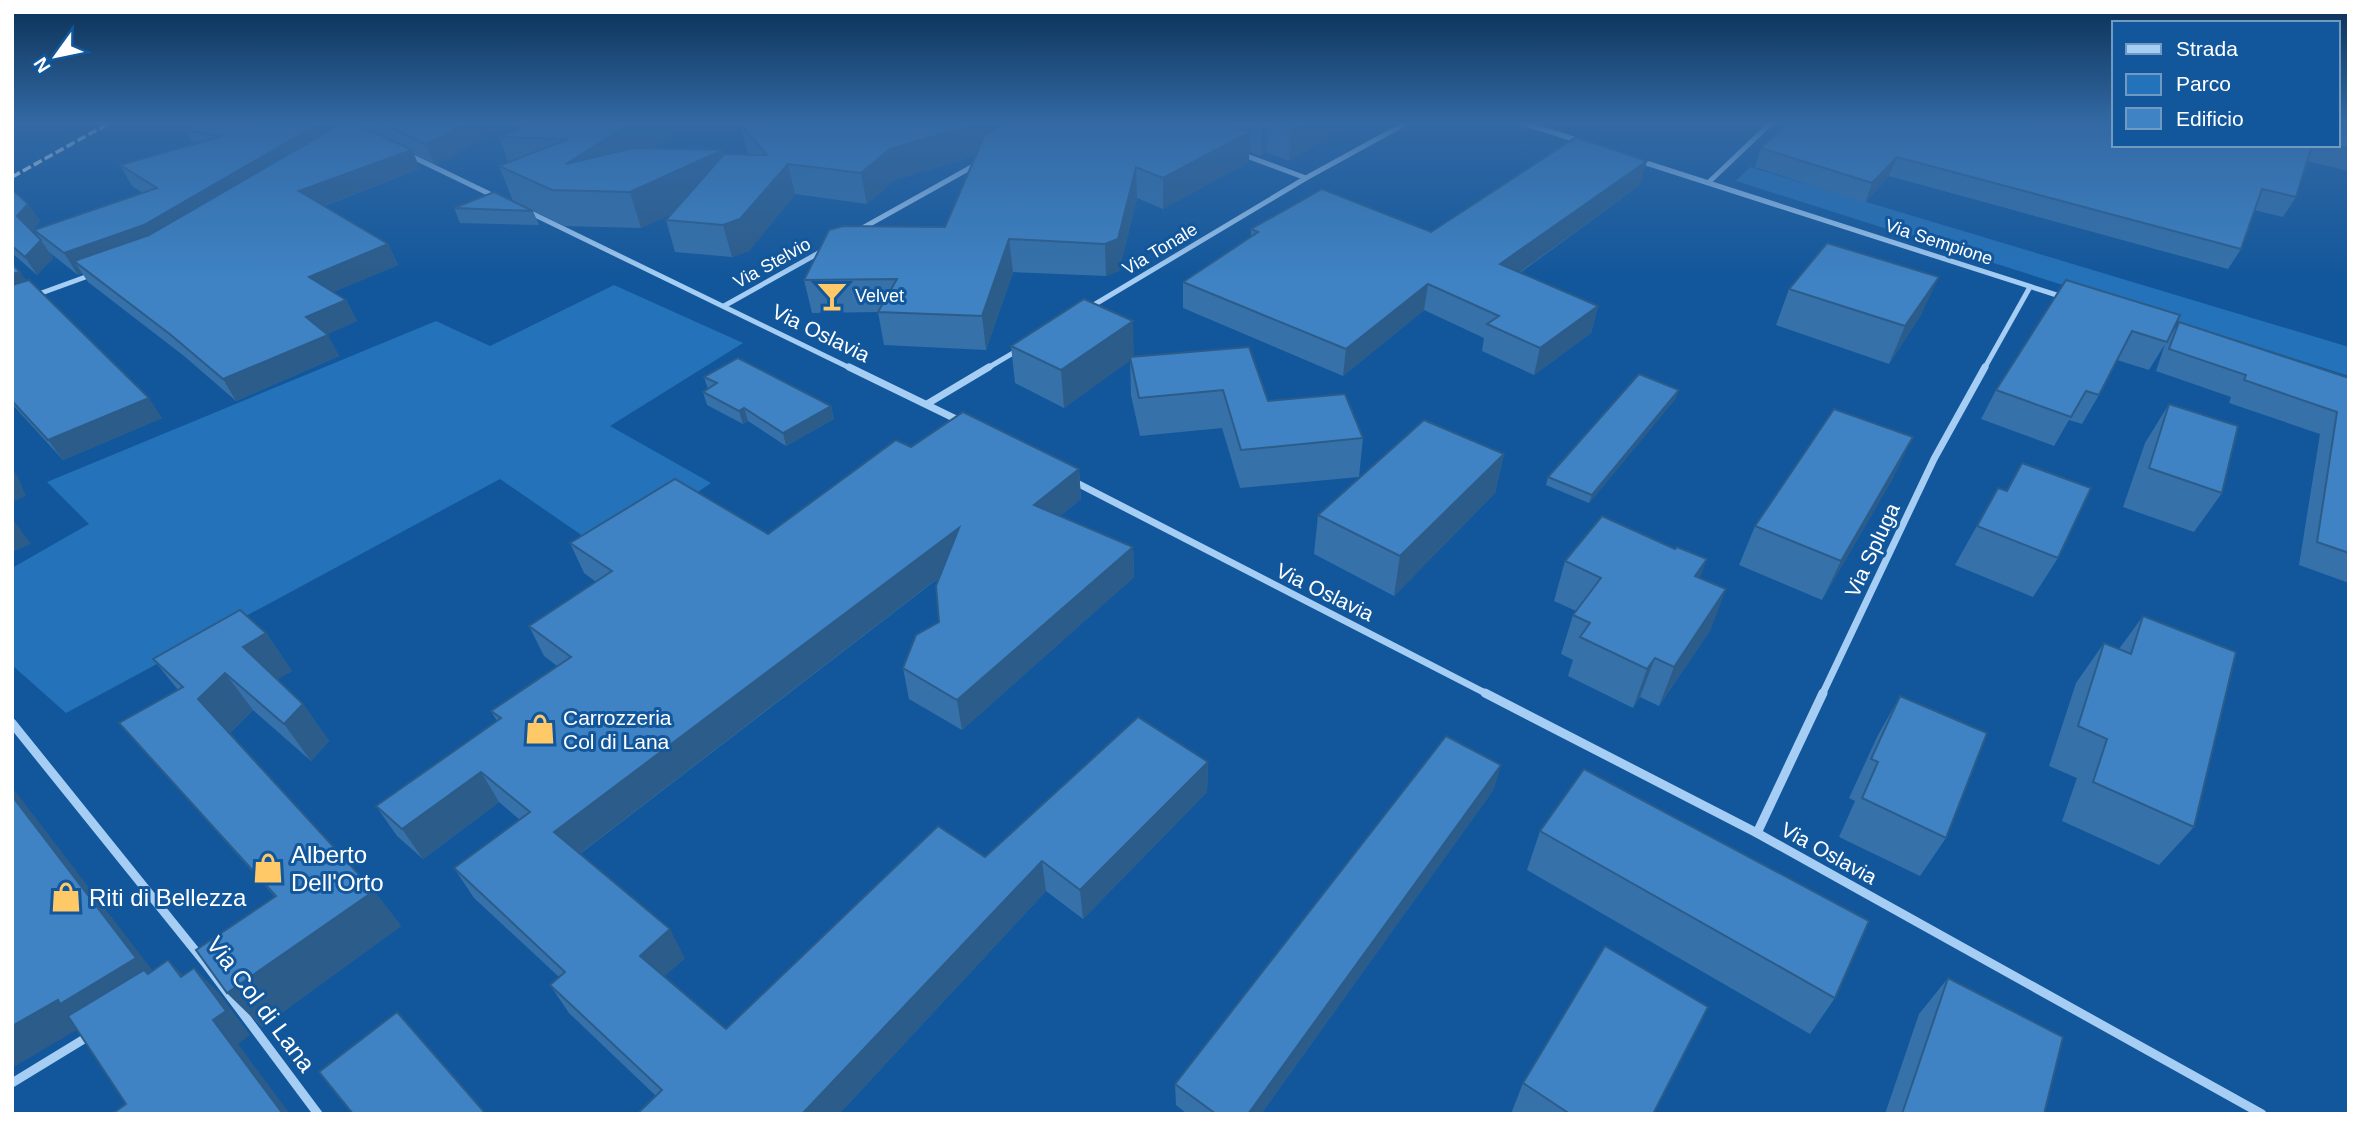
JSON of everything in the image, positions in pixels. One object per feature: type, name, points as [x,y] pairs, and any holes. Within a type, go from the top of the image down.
[{"type":"street","points":[[450,175],[503,200]]},
{"type":"street","points":[[847,237],[959,175]]},
{"type":"street","points":[[1297,175],[1306,178]]},
{"type":"street","name":"Via Tonale","points":[[1083,311],[1312,175]]},
{"type":"street","name":"Via Sempione","points":[[1683,175],[2070,300]]},
{"type":"street","points":[[1709,183],[1718,175]]},
{"type":"street","name":"Via Oslavia","points":[[516,206],[975,429]]},
{"type":"street","name":"Via Stelvio","points":[[724,306],[834,244]]},
{"type":"street","points":[[24,299],[98,273]]},
{"type":"street","name":"Via Spluga","points":[[1757,833],[1934,459],[2030,287]]},
{"type":"street","points":[[927,404],[1024,346]]},
{"type":"street","name":"Via Oslavia","points":[[1070,480],[1757,833],[2262,1114]]},
{"type":"street","name":"Via Col di Lana","points":[[12,723],[206,964],[318,1114]]},
{"type":"street","points":[[195,971],[206,964]]},
{"type":"street","points":[[12,1083],[104,1027]]},
{"type":"green space","points":[[1742,175],[1775,175],[2349,347],[2349,376],[1736,181]]},
{"type":"green space","points":[[614,285],[743,343],[610,426],[711,483],[609,554],[500,479],[66,713],[12,665],[12,568],[89,524],[47,482],[436,321],[490,346]]},
{"type":"building","points":[[135,175],[231,175],[144,225],[64,253],[34,230],[157,188]]},
{"type":"building","points":[[253,175],[344,175],[299,191],[388,244],[309,277],[346,300],[306,317],[328,335],[223,379],[171,335],[74,261],[149,235]]},
{"type":"building","points":[[518,175],[669,175],[630,192],[552,190]]},
{"type":"building","points":[[706,175],[779,175],[740,219],[723,225],[666,220]]},
{"type":"building","points":[[968,175],[1134,175],[1118,239],[1105,244],[1009,239],[982,316],[878,312],[897,279],[804,280],[829,230],[843,226],[945,227]]},
{"type":"building","points":[[1519,175],[1628,175],[1500,264],[1598,306],[1540,348],[1487,324],[1499,316],[1428,284],[1346,349],[1183,282],[1258,232],[1251,229],[1322,189],[1431,232]]},
{"type":"building","points":[[1845,175],[1880,175],[1872,183]]},
{"type":"building","points":[[1963,175],[2303,175],[2296,197],[2262,189],[2241,249]]},
{"type":"building","points":[[12,189],[28,204],[17,216],[41,240],[25,257],[12,246]]},
{"type":"building","points":[[494,192],[533,211],[454,208]]},
{"type":"building","points":[[1827,243],[1939,277],[1905,326],[1789,289]]},
{"type":"building","points":[[12,264],[20,272],[12,274]]},
{"type":"building","points":[[29,280],[149,398],[48,440],[12,401],[12,285]]},
{"type":"building","points":[[2066,280],[2180,315],[2167,342],[2132,331],[2099,395],[2086,391],[2071,417],[1996,390]]},
{"type":"building","points":[[1084,299],[1133,321],[1061,370],[1011,346]]},
{"type":"building","points":[[2179,322],[2349,378],[2349,553],[2317,542],[2337,412],[2244,380],[2246,375],[2169,349]]},
{"type":"building","points":[[1249,347],[1268,401],[1345,394],[1363,438],[1241,450],[1223,390],[1139,398],[1130,357]]},
{"type":"building","points":[[738,358],[831,406],[783,433],[744,408],[739,411],[703,392],[717,383],[704,377]]},
{"type":"building","points":[[1639,374],[1679,390],[1592,495],[1548,477]]},
{"type":"building","points":[[2169,404],[2238,426],[2222,493],[2149,468]]},
{"type":"building","points":[[1834,409],[1913,437],[1841,561],[1755,526]]},
{"type":"building","points":[[963,412],[1079,469],[1034,505],[1133,547],[957,700],[903,668],[916,635],[939,622],[936,586],[959,528],[554,832],[670,929],[640,956],[726,1029],[938,826],[985,857],[1138,717],[1208,762],[1080,890],[1042,861],[802,1114],[637,1114],[662,1090],[550,985],[565,972],[454,868],[530,812],[481,772],[402,829],[376,806],[501,718],[491,711],[571,657],[529,626],[612,571],[570,543],[675,479],[768,534],[896,440],[911,447]]},
{"type":"building","points":[[1424,420],[1504,454],[1400,556],[1318,515]]},
{"type":"building","points":[[2022,463],[2091,488],[2058,558],[1977,526],[1998,488],[2007,491]]},
{"type":"building","points":[[1602,516],[1675,549],[1677,547],[1707,559],[1695,576],[1726,589],[1674,667],[1655,658],[1647,669],[1580,637],[1590,623],[1573,615],[1601,578],[1565,561]]},
{"type":"building","points":[[240,610],[266,633],[243,647],[303,704],[284,724],[225,673],[198,699],[374,891],[227,993],[196,950],[276,896],[119,723],[183,687],[153,659]]},
{"type":"building","points":[[2143,616],[2236,652],[2194,827],[2093,782],[2107,739],[2078,726],[2104,643],[2131,654]]},
{"type":"building","points":[[1900,696],[1987,733],[1946,838],[1862,798],[1878,762],[1871,759]]},
{"type":"building","points":[[1446,736],[1501,765],[1248,1114],[1216,1114],[1175,1084]]},
{"type":"building","points":[[1584,769],[1869,921],[1835,998],[1540,831]]},
{"type":"building","points":[[12,796],[136,958],[60,1004],[58,1000],[12,1026]]},
{"type":"building","points":[[1605,946],[1708,1007],[1653,1114],[1570,1114],[1523,1083]]},
{"type":"building","points":[[168,960],[181,977],[194,968],[226,1011],[213,1020],[283,1114],[112,1114],[126,1104],[68,1016],[144,970],[148,974]]},
{"type":"building","points":[[1948,978],[2063,1037],[2044,1114],[1902,1114]]},
{"type":"building","points":[[397,1012],[486,1114],[353,1114],[319,1072]]},
{"type":"railway","points":[[12,177],[16,175]]},
{"type":"place","name":"Velvet","points":[[832,296]]},
{"type":"place","name":"Carrozzeria Col di Lana","points":[[540,729]]},
{"type":"place","name":"Alberto Dell'Orto","points":[[268,868]]},
{"type":"place","name":"Riti di Bellezza","points":[[66,897]]}]
